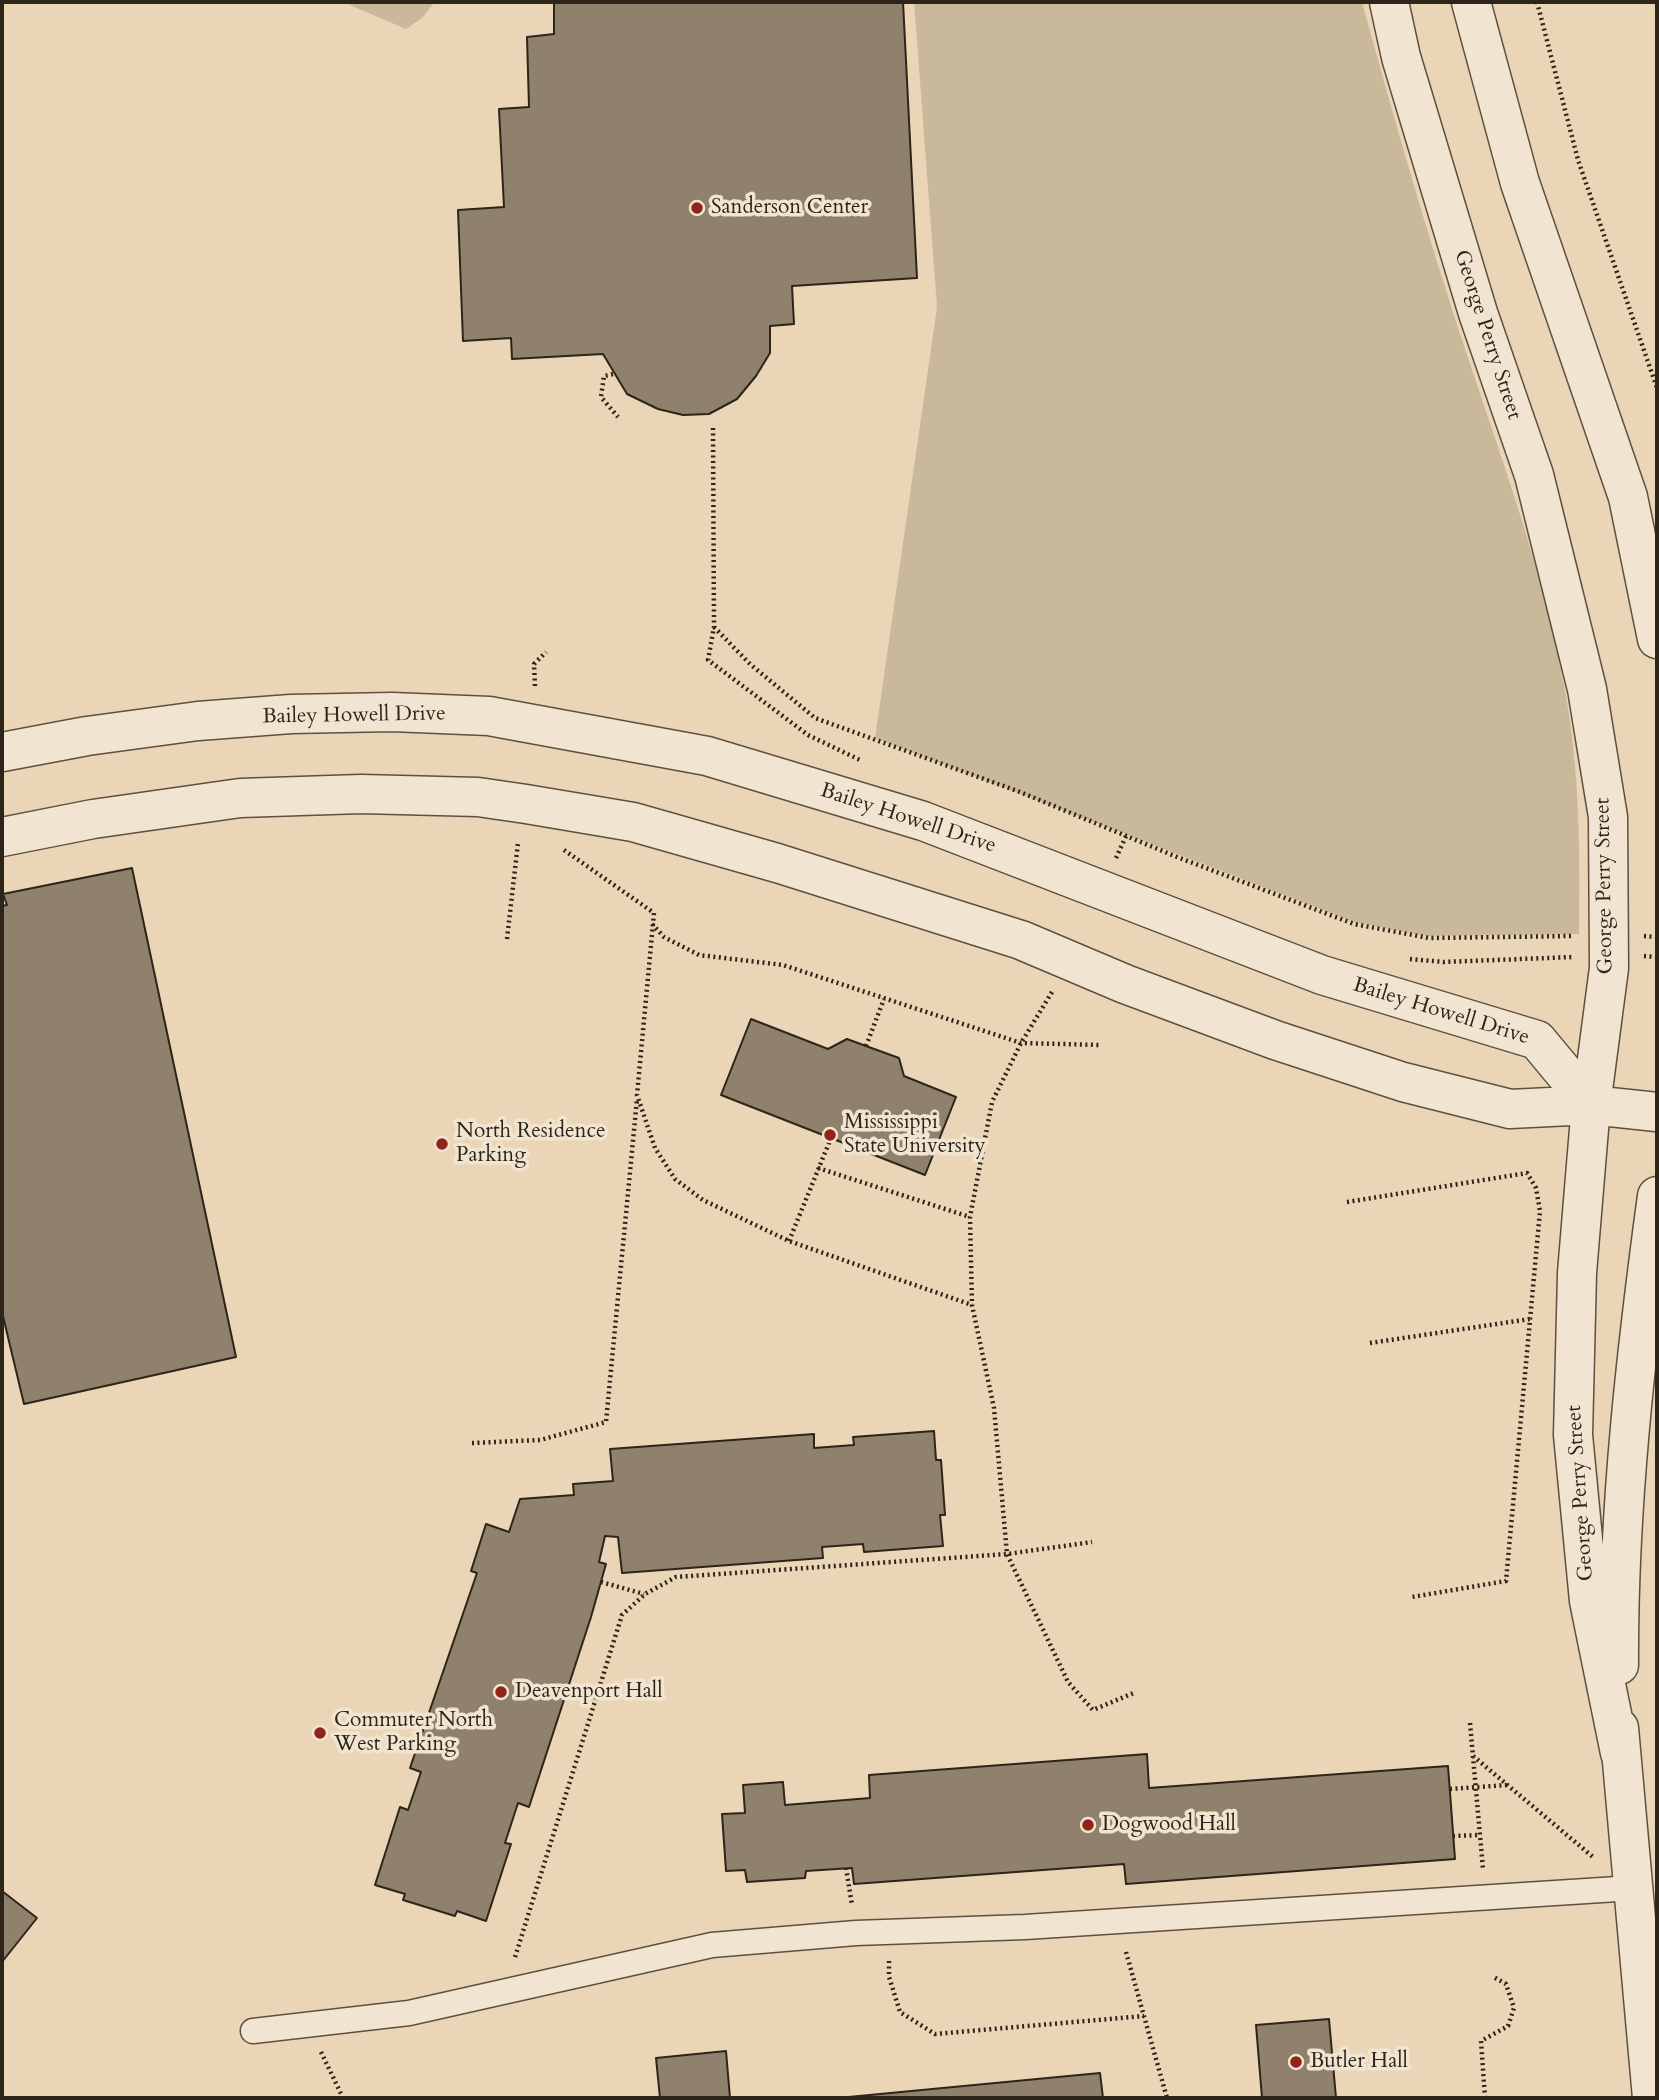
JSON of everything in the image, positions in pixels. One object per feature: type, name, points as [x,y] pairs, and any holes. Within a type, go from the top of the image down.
[{"type":"street","name":"George Perry Street","points":[[1389,2],[1401,58],[1478,313],[1534,475],[1587,689],[1608,817],[1609,943],[1591,1105],[1577,1273],[1573,1435],[1589,1601],[1620,1753]]},
{"type":"street","points":[[1471,2],[1520,183],[1628,497],[1657,639]]},
{"type":"street","name":"Bailey Howell Drive","points":[[2,752],[87,736],[198,721],[291,714],[392,712],[489,716],[707,756],[922,821],[1106,867],[1322,975],[1537,1041],[1591,1105]]},
{"type":"street","points":[[2,837],[93,818],[240,798],[362,794],[478,797],[633,822],[777,863],[995,932],[1263,1035],[1403,1082],[1510,1109],[1591,1105],[1657,1112]]},
{"type":"street","name":"George Perry Street","points":[[1652,2098],[1620,1753],[1618,1584],[1640,1325],[1657,1196]]},
{"type":"street","points":[[253,2031],[409,2013],[712,1945],[888,1932],[1117,1921],[1633,1888]]},
{"type":"path","points":[[1538,2],[1578,160],[1657,388]]},
{"type":"path","points":[[613,374],[604,376],[600,397],[618,417]]},
{"type":"path","points":[[713,428],[714,626],[708,660],[808,735],[872,766]]},
{"type":"path","points":[[714,626],[750,664],[815,718],[1020,792],[1354,924],[1429,938],[1609,943],[1657,957]]},
{"type":"path","points":[[1106,867],[1126,836]]},
{"type":"path","points":[[507,939],[517,842],[527,844]]},
{"type":"path","points":[[472,1443],[540,1440],[606,1422],[654,913],[558,847]]},
{"type":"path","points":[[1106,867],[1129,863]]},
{"type":"path","points":[[652,925],[664,937],[699,955],[783,965],[1021,1042],[1100,1045]]},
{"type":"path","points":[[1397,958],[1472,961],[1556,958],[1609,943],[1657,937]]},
{"type":"path","points":[[1067,960],[1048,1001],[1021,1042],[992,1102],[971,1217],[972,1305],[994,1408],[1007,1554],[1068,1682],[1093,1710],[1136,1692]]},
{"type":"path","points":[[866,1046],[884,999]]},
{"type":"path","points":[[637,1095],[655,1147],[675,1179],[703,1200],[789,1241],[972,1305]]},
{"type":"path","points":[[789,1241],[831,1138]]},
{"type":"path","points":[[818,1168],[971,1217]]},
{"type":"path","points":[[1347,1202],[1527,1173],[1536,1188],[1540,1212],[1506,1581],[1412,1597]]},
{"type":"path","points":[[1370,1343],[1530,1320]]},
{"type":"path","points":[[504,1992],[622,1615],[645,1594],[676,1577],[1007,1554],[1092,1542]]},
{"type":"path","points":[[601,1582],[645,1594]]},
{"type":"path","points":[[1470,1723],[1485,1897]]},
{"type":"path","points":[[1473,1756],[1597,1860]]},
{"type":"path","points":[[1450,1789],[1507,1784]]},
{"type":"path","points":[[1453,1836],[1480,1835]]},
{"type":"path","points":[[1117,1921],[1167,2098]]},
{"type":"path","points":[[888,1932],[889,1977],[900,2012],[935,2034],[1144,2017]]},
{"type":"path","points":[[1485,2098],[1481,2041],[1508,2026],[1514,2008],[1506,1984],[1493,1976]]},
{"type":"path","points":[[307,2023],[343,2098]]},
{"type":"shaded area","points":[[343,2],[435,2],[422,18],[406,29]]},
{"type":"shaded area","points":[[914,2],[1362,2],[1439,268],[1529,544],[1555,642],[1574,751],[1579,843],[1579,934],[1427,936],[1354,922],[875,738],[937,307]]},
{"type":"building","name":"Sanderson Center","points":[[554,2],[903,2],[917,278],[792,286],[794,324],[770,326],[770,353],[756,376],[737,399],[709,414],[683,415],[658,409],[627,394],[603,354],[512,359],[511,338],[463,341],[458,210],[504,207],[499,109],[529,107],[527,37],[554,34]]},
{"type":"building","points":[[132,868],[236,1357],[24,1404],[2,1312],[2,906],[7,905],[3,894]]},
{"type":"building","points":[[751,1019],[828,1049],[847,1039],[899,1058],[904,1076],[956,1097],[925,1175],[721,1095]]},
{"type":"building","name":"Deavenport Hall","points":[[934,1431],[936,1460],[941,1460],[945,1515],[940,1515],[943,1546],[864,1552],[863,1544],[822,1547],[823,1558],[622,1573],[618,1537],[605,1536],[599,1562],[606,1564],[591,1617],[529,1807],[518,1803],[505,1843],[511,1844],[486,1921],[457,1911],[455,1916],[403,1900],[405,1894],[375,1885],[400,1807],[408,1810],[421,1772],[410,1768],[477,1573],[471,1571],[486,1524],[509,1532],[520,1499],[574,1495],[573,1484],[613,1481],[610,1449],[814,1434],[814,1448],[854,1445],[853,1437]]},
{"type":"building","name":"Dogwood Hall","points":[[1147,1754],[1149,1788],[1448,1766],[1455,1859],[1126,1884],[1124,1864],[854,1884],[852,1868],[806,1871],[805,1878],[747,1882],[745,1870],[726,1871],[722,1814],[745,1813],[743,1785],[783,1782],[785,1805],[870,1798],[869,1775]]},
{"type":"building","points":[[2,1891],[37,1918],[2,1962]]},
{"type":"building","name":"Butler Hall","points":[[1329,2019],[1336,2098],[1262,2098],[1256,2025]]},
{"type":"building","points":[[726,2051],[730,2098],[660,2098],[656,2058]]},
{"type":"building","points":[[1100,2073],[1103,2098],[838,2098]]},
{"type":"place","name":"Sanderson Center","points":[[697,208]]},
{"type":"place","name":"Mississippi State University","points":[[830,1135]]},
{"type":"place","name":"North Residence Parking","points":[[442,1144]]},
{"type":"place","name":"Deavenport Hall","points":[[501,1692]]},
{"type":"place","name":"Commuter North West Parking","points":[[320,1733]]},
{"type":"place","name":"Dogwood Hall","points":[[1088,1825]]},
{"type":"place","name":"Butler Hall","points":[[1296,2062]]}]
